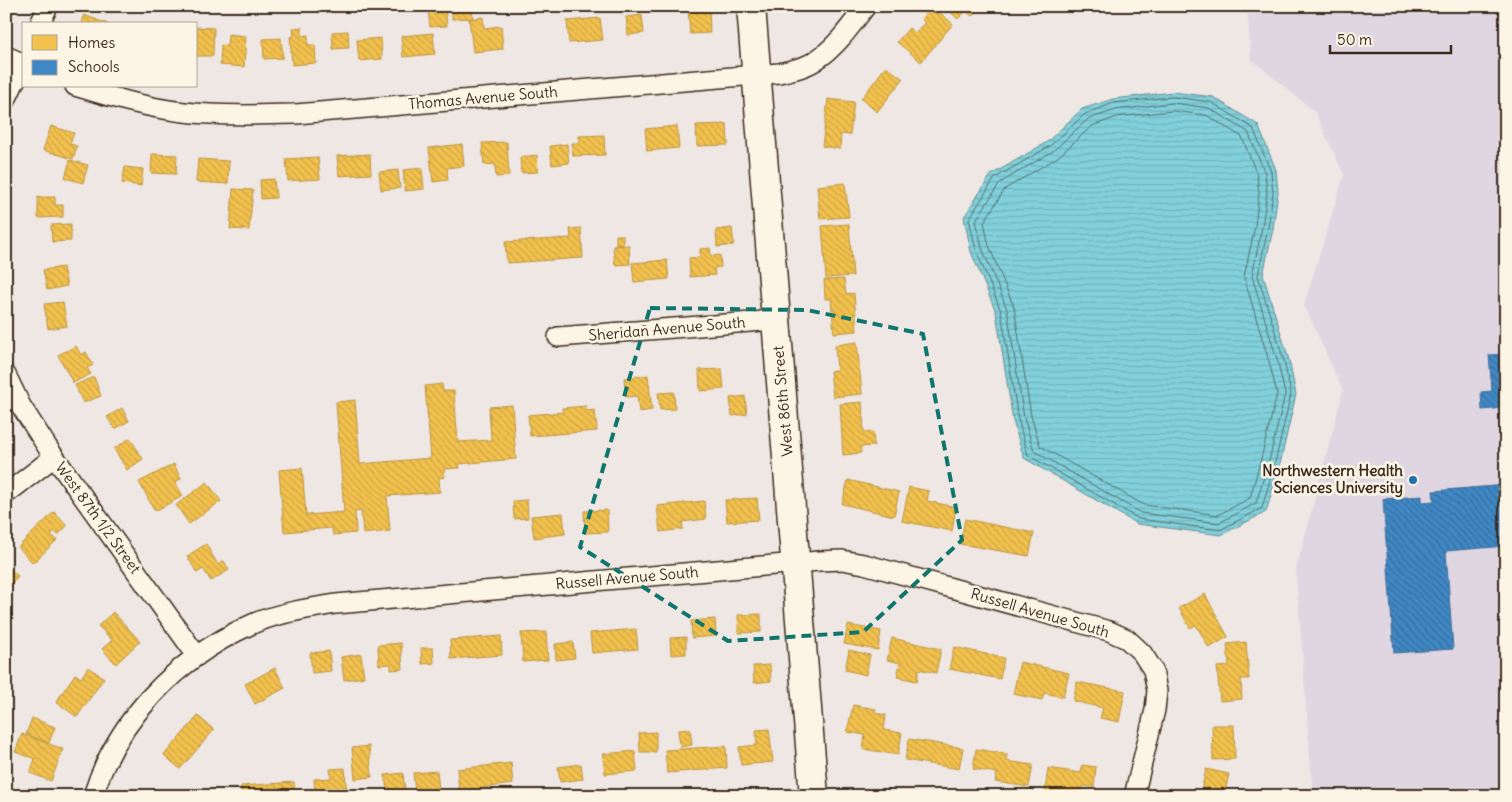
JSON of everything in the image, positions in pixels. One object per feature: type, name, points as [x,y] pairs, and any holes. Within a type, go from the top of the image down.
[{"type":"street","points":[[41,22],[48,6]]},
{"type":"street","name":"West 86th Street","points":[[751,6],[814,796]]},
{"type":"street","name":"Thomas Avenue South","points":[[82,88],[127,102],[184,112],[240,116],[296,114],[779,73],[800,68],[818,59],[834,45],[866,6]]},
{"type":"street","points":[[6,100],[19,61]]},
{"type":"street","name":"Sheridan Avenue South","points":[[558,337],[776,320]]},
{"type":"street","name":"West 87th 1/2 Street","points":[[6,375],[21,406],[54,457],[196,656]]},
{"type":"street","points":[[6,494],[54,457]]},
{"type":"street","name":"Russell Avenue South","points":[[93,796],[97,783],[116,743],[142,706],[173,674],[209,647],[249,626],[292,611],[328,606],[842,560],[864,564],[1109,631],[1127,638],[1142,654],[1153,670],[1157,691],[1155,710],[1134,796]]},
{"type":"highlighted area","points":[[650,308],[807,310],[923,334],[962,540],[863,632],[728,641],[580,547]]},
{"type":"shaded area","name":"Northwestern Health Sciences University","points":[[1247,6],[1506,6],[1506,796],[1313,796],[1296,570],[1343,391],[1304,305],[1344,175],[1315,112],[1251,59]]},
{"type":"water","points":[[1173,92],[1213,97],[1258,125],[1276,170],[1278,192],[1273,229],[1263,275],[1289,360],[1296,394],[1280,464],[1266,512],[1221,535],[1137,524],[1024,458],[1013,421],[996,312],[971,252],[964,217],[991,175],[1047,142],[1082,109],[1113,99]]},
{"type":"building: Homes","points":[[452,6],[472,6],[473,18],[452,19]]},
{"type":"building: Homes","points":[[594,6],[614,6],[614,9],[595,11]]},
{"type":"building: Homes","points":[[932,6],[953,24],[921,62],[897,42],[909,28],[915,33],[925,22],[921,19]]},
{"type":"building: Homes","points":[[944,6],[981,6],[972,16],[966,11],[958,19]]},
{"type":"building: Homes","points":[[445,7],[447,26],[430,27],[428,9]]},
{"type":"building: Homes","points":[[709,7],[710,33],[690,34],[688,8]]},
{"type":"building: Homes","points":[[84,15],[103,22],[82,22]]},
{"type":"building: Homes","points":[[642,15],[644,33],[628,35],[626,17]]},
{"type":"building: Homes","points":[[483,17],[484,28],[501,26],[503,49],[473,52],[469,19]]},
{"type":"building: Homes","points":[[600,18],[603,40],[569,43],[567,21]]},
{"type":"building: Homes","points":[[198,27],[214,28],[213,56],[198,56]]},
{"type":"building: Homes","points":[[302,27],[302,36],[308,35],[308,45],[315,45],[316,63],[292,65],[290,37],[294,36],[293,28]]},
{"type":"building: Homes","points":[[348,31],[349,48],[333,49],[332,32]]},
{"type":"building: Homes","points":[[433,33],[435,54],[403,57],[401,36]]},
{"type":"building: Homes","points":[[228,34],[246,36],[244,67],[220,65],[221,45],[227,46]]},
{"type":"building: Homes","points":[[281,38],[283,58],[264,59],[263,39]]},
{"type":"building: Homes","points":[[381,38],[382,59],[359,61],[357,40]]},
{"type":"building: Homes","points":[[886,66],[903,79],[877,112],[861,99]]},
{"type":"building: Homes","points":[[828,99],[854,102],[850,135],[841,134],[840,149],[822,146]]},
{"type":"building: Homes","points":[[727,124],[728,145],[697,146],[696,125]]},
{"type":"building: Homes","points":[[51,126],[74,133],[70,144],[77,146],[73,159],[43,150]]},
{"type":"building: Homes","points":[[677,126],[679,148],[647,151],[645,129]]},
{"type":"building: Homes","points":[[604,135],[605,155],[573,156],[572,143],[579,143],[579,136]]},
{"type":"building: Homes","points":[[507,142],[509,176],[496,177],[495,164],[484,165],[482,143]]},
{"type":"building: Homes","points":[[462,144],[464,166],[447,168],[448,180],[433,182],[429,148]]},
{"type":"building: Homes","points":[[567,144],[569,163],[552,165],[550,146]]},
{"type":"building: Homes","points":[[152,154],[177,155],[176,174],[151,173]]},
{"type":"building: Homes","points":[[370,154],[371,174],[339,176],[337,156]]},
{"type":"building: Homes","points":[[537,155],[538,172],[521,173],[520,157]]},
{"type":"building: Homes","points":[[318,157],[320,179],[288,181],[286,159]]},
{"type":"building: Homes","points":[[198,159],[229,161],[228,184],[196,182]]},
{"type":"building: Homes","points":[[70,160],[88,165],[83,183],[65,178]]},
{"type":"building: Homes","points":[[125,167],[143,169],[141,186],[122,183]]},
{"type":"building: Homes","points":[[422,168],[424,189],[405,191],[403,170]]},
{"type":"building: Homes","points":[[398,170],[400,188],[381,190],[379,172]]},
{"type":"building: Homes","points":[[274,179],[276,198],[261,199],[260,180]]},
{"type":"building: Homes","points":[[845,183],[849,217],[820,219],[817,186]]},
{"type":"building: Homes","points":[[233,189],[253,190],[249,230],[230,229]]},
{"type":"building: Homes","points":[[38,197],[55,197],[55,205],[63,205],[63,217],[38,218]]},
{"type":"building: Homes","points":[[71,224],[71,241],[52,242],[51,225]]},
{"type":"building: Homes","points":[[849,224],[853,276],[826,278],[822,226]]},
{"type":"building: Homes","points":[[581,228],[583,258],[507,263],[505,242],[571,238],[570,229]]},
{"type":"building: Homes","points":[[732,228],[734,245],[717,247],[716,230]]},
{"type":"building: Homes","points":[[616,235],[623,235],[623,245],[616,245]]},
{"type":"building: Homes","points":[[629,245],[630,264],[615,265],[613,246]]},
{"type":"building: Homes","points":[[710,248],[711,256],[720,255],[721,267],[714,268],[715,275],[690,277],[689,258],[700,257],[700,249]]},
{"type":"building: Homes","points":[[667,260],[669,279],[634,282],[632,263]]},
{"type":"building: Homes","points":[[63,267],[67,286],[47,290],[43,270]]},
{"type":"building: Homes","points":[[844,279],[846,294],[854,293],[857,331],[834,333],[831,299],[825,299],[824,280]]},
{"type":"building: Homes","points":[[63,302],[67,326],[48,329],[44,304]]},
{"type":"building: Homes","points":[[857,342],[862,394],[833,397],[830,371],[837,370],[835,345]]},
{"type":"building: Homes","points":[[76,346],[81,355],[86,352],[93,365],[87,368],[91,374],[73,383],[58,355]]},
{"type":"building: Homes","points":[[722,369],[724,389],[700,391],[699,370]]},
{"type":"building: Homes","points":[[648,375],[652,410],[639,412],[637,396],[626,397],[624,378]]},
{"type":"building: Homes","points":[[94,377],[101,396],[83,403],[75,385]]},
{"type":"building: Homes","points":[[442,384],[443,391],[454,391],[458,442],[491,440],[489,407],[512,405],[516,459],[459,464],[460,468],[444,469],[445,477],[439,478],[440,492],[387,496],[390,531],[363,534],[361,511],[355,512],[356,533],[333,535],[332,528],[284,532],[279,470],[302,468],[306,515],[344,512],[336,402],[355,400],[360,464],[431,458],[425,386]]},
{"type":"building: Homes","points":[[674,392],[675,409],[660,410],[658,393]]},
{"type":"building: Homes","points":[[745,396],[747,414],[732,416],[730,398]]},
{"type":"building: Homes","points":[[862,402],[864,432],[873,432],[874,446],[860,447],[861,453],[843,455],[840,404]]},
{"type":"building: Homes","points":[[586,406],[586,411],[595,410],[597,431],[530,436],[528,415],[563,412],[562,408]]},
{"type":"building: Homes","points":[[122,408],[129,421],[115,429],[107,417]]},
{"type":"building: Homes","points":[[130,438],[143,459],[127,470],[114,449]]},
{"type":"building: Homes","points":[[174,464],[181,479],[175,482],[183,496],[155,511],[139,482]]},
{"type":"building: Homes","points":[[848,480],[899,492],[894,516],[842,504]]},
{"type":"building: Homes","points":[[207,482],[221,501],[189,524],[176,505]]},
{"type":"building: Homes","points":[[909,487],[929,491],[927,501],[956,507],[952,531],[902,521]]},
{"type":"building: Homes","points":[[757,498],[759,520],[727,522],[725,500]]},
{"type":"building: Homes","points":[[527,500],[528,518],[514,519],[513,501]]},
{"type":"building: Homes","points":[[704,501],[706,519],[682,522],[683,529],[660,532],[657,506]]},
{"type":"building: Homes","points":[[607,510],[608,532],[585,533],[584,511]]},
{"type":"building: Homes","points":[[54,512],[67,526],[58,535],[54,531],[51,534],[57,540],[33,563],[18,547]]},
{"type":"building: Homes","points":[[563,513],[565,534],[534,538],[531,516]]},
{"type":"building: Homes","points":[[965,519],[1034,533],[1029,556],[960,544]]},
{"type":"building: Homes","points":[[206,544],[218,565],[224,561],[229,570],[211,581],[203,569],[197,573],[187,556]]},
{"type":"building: Homes","points":[[6,566],[18,576],[6,591]]},
{"type":"building: Homes","points":[[1205,594],[1228,637],[1209,648],[1196,625],[1190,628],[1179,608]]},
{"type":"building: Homes","points":[[113,612],[140,641],[116,664],[102,649],[112,640],[98,626]]},
{"type":"building: Homes","points":[[761,614],[761,632],[739,633],[738,615]]},
{"type":"building: Homes","points":[[715,619],[716,636],[692,638],[691,621]]},
{"type":"building: Homes","points":[[848,625],[881,631],[878,650],[844,644]]},
{"type":"building: Homes","points":[[636,629],[638,649],[592,653],[590,633]]},
{"type":"building: Homes","points":[[546,632],[548,660],[523,662],[521,633]]},
{"type":"building: Homes","points":[[501,636],[502,655],[451,659],[450,640]]},
{"type":"building: Homes","points":[[686,637],[686,654],[671,655],[670,638]]},
{"type":"building: Homes","points":[[892,638],[941,649],[936,673],[919,669],[917,681],[897,677],[900,663],[887,660]]},
{"type":"building: Homes","points":[[573,642],[575,658],[556,660],[555,644]]},
{"type":"building: Homes","points":[[1246,642],[1249,679],[1241,679],[1242,699],[1220,701],[1217,667],[1229,666],[1227,644]]},
{"type":"building: Homes","points":[[401,643],[403,669],[391,670],[391,664],[379,665],[378,645]]},
{"type":"building: Homes","points":[[954,647],[1004,658],[1000,679],[949,669]]},
{"type":"building: Homes","points":[[421,648],[433,648],[434,663],[422,664]]},
{"type":"building: Homes","points":[[849,650],[870,655],[866,675],[845,670]]},
{"type":"building: Homes","points":[[329,651],[331,671],[312,673],[310,653]]},
{"type":"building: Homes","points":[[361,654],[364,677],[344,680],[341,657]]},
{"type":"building: Homes","points":[[1020,662],[1069,673],[1063,697],[1044,693],[1042,700],[1013,694]]},
{"type":"building: Homes","points":[[770,665],[771,681],[754,683],[753,666]]},
{"type":"building: Homes","points":[[88,667],[104,678],[77,717],[56,702],[75,674],[81,678]]},
{"type":"building: Homes","points":[[275,668],[285,688],[255,704],[245,684]]},
{"type":"building: Homes","points":[[1077,682],[1125,691],[1119,722],[1100,718],[1103,708],[1073,701]]},
{"type":"building: Homes","points":[[853,705],[876,709],[875,713],[886,715],[884,730],[902,733],[898,755],[863,749],[865,735],[847,732]]},
{"type":"building: Homes","points":[[198,716],[214,730],[180,769],[164,755]]},
{"type":"building: Homes","points":[[32,718],[55,727],[49,743],[26,734]]},
{"type":"building: Homes","points":[[1212,725],[1234,725],[1235,759],[1213,760]]},
{"type":"building: Homes","points":[[690,729],[692,745],[680,747],[678,730]]},
{"type":"building: Homes","points":[[769,729],[773,762],[741,765],[739,747],[757,745],[756,730]]},
{"type":"building: Homes","points":[[656,732],[656,752],[640,752],[639,733]]},
{"type":"building: Homes","points":[[22,734],[63,749],[51,781],[30,773],[35,759],[15,752]]},
{"type":"building: Homes","points":[[909,739],[963,748],[959,769],[905,760]]},
{"type":"building: Homes","points":[[369,746],[372,777],[355,779],[352,748]]},
{"type":"building: Homes","points":[[726,746],[727,768],[667,773],[665,750]]},
{"type":"building: Homes","points":[[976,749],[1007,754],[1006,761],[1033,765],[1029,787],[995,782],[997,773],[973,769]]},
{"type":"building: Homes","points":[[635,751],[637,771],[605,774],[603,754]]},
{"type":"building: Homes","points":[[511,763],[513,784],[459,791],[457,769]]},
{"type":"building: Homes","points":[[581,764],[583,779],[560,782],[558,767]]},
{"type":"building: Homes","points":[[1082,765],[1096,767],[1094,787],[1083,786],[1081,796],[1045,791],[1048,768],[1081,773]]},
{"type":"building: Homes","points":[[345,768],[347,796],[315,796],[314,779],[331,778],[330,769]]},
{"type":"building: Homes","points":[[1206,769],[1229,774],[1224,796],[1200,796]]},
{"type":"building: Homes","points":[[437,771],[439,790],[415,793],[413,773]]},
{"type":"building: Homes","points":[[403,773],[405,790],[387,792],[385,775]]},
{"type":"building: Homes","points":[[294,782],[295,796],[241,796],[241,786]]},
{"type":"building: Homes","points":[[176,792],[176,796],[146,796],[145,794]]},
{"type":"building: Schools","points":[[1506,354],[1506,421],[1505,408],[1482,410],[1481,392],[1492,391],[1489,355]]},
{"type":"building: Schools","points":[[1506,485],[1506,546],[1446,551],[1453,649],[1394,653],[1383,499],[1422,496],[1422,502],[1434,501],[1433,491]]},
{"type":"place","name":"Northwestern Health Sciences University","points":[[1413,480]]}]
